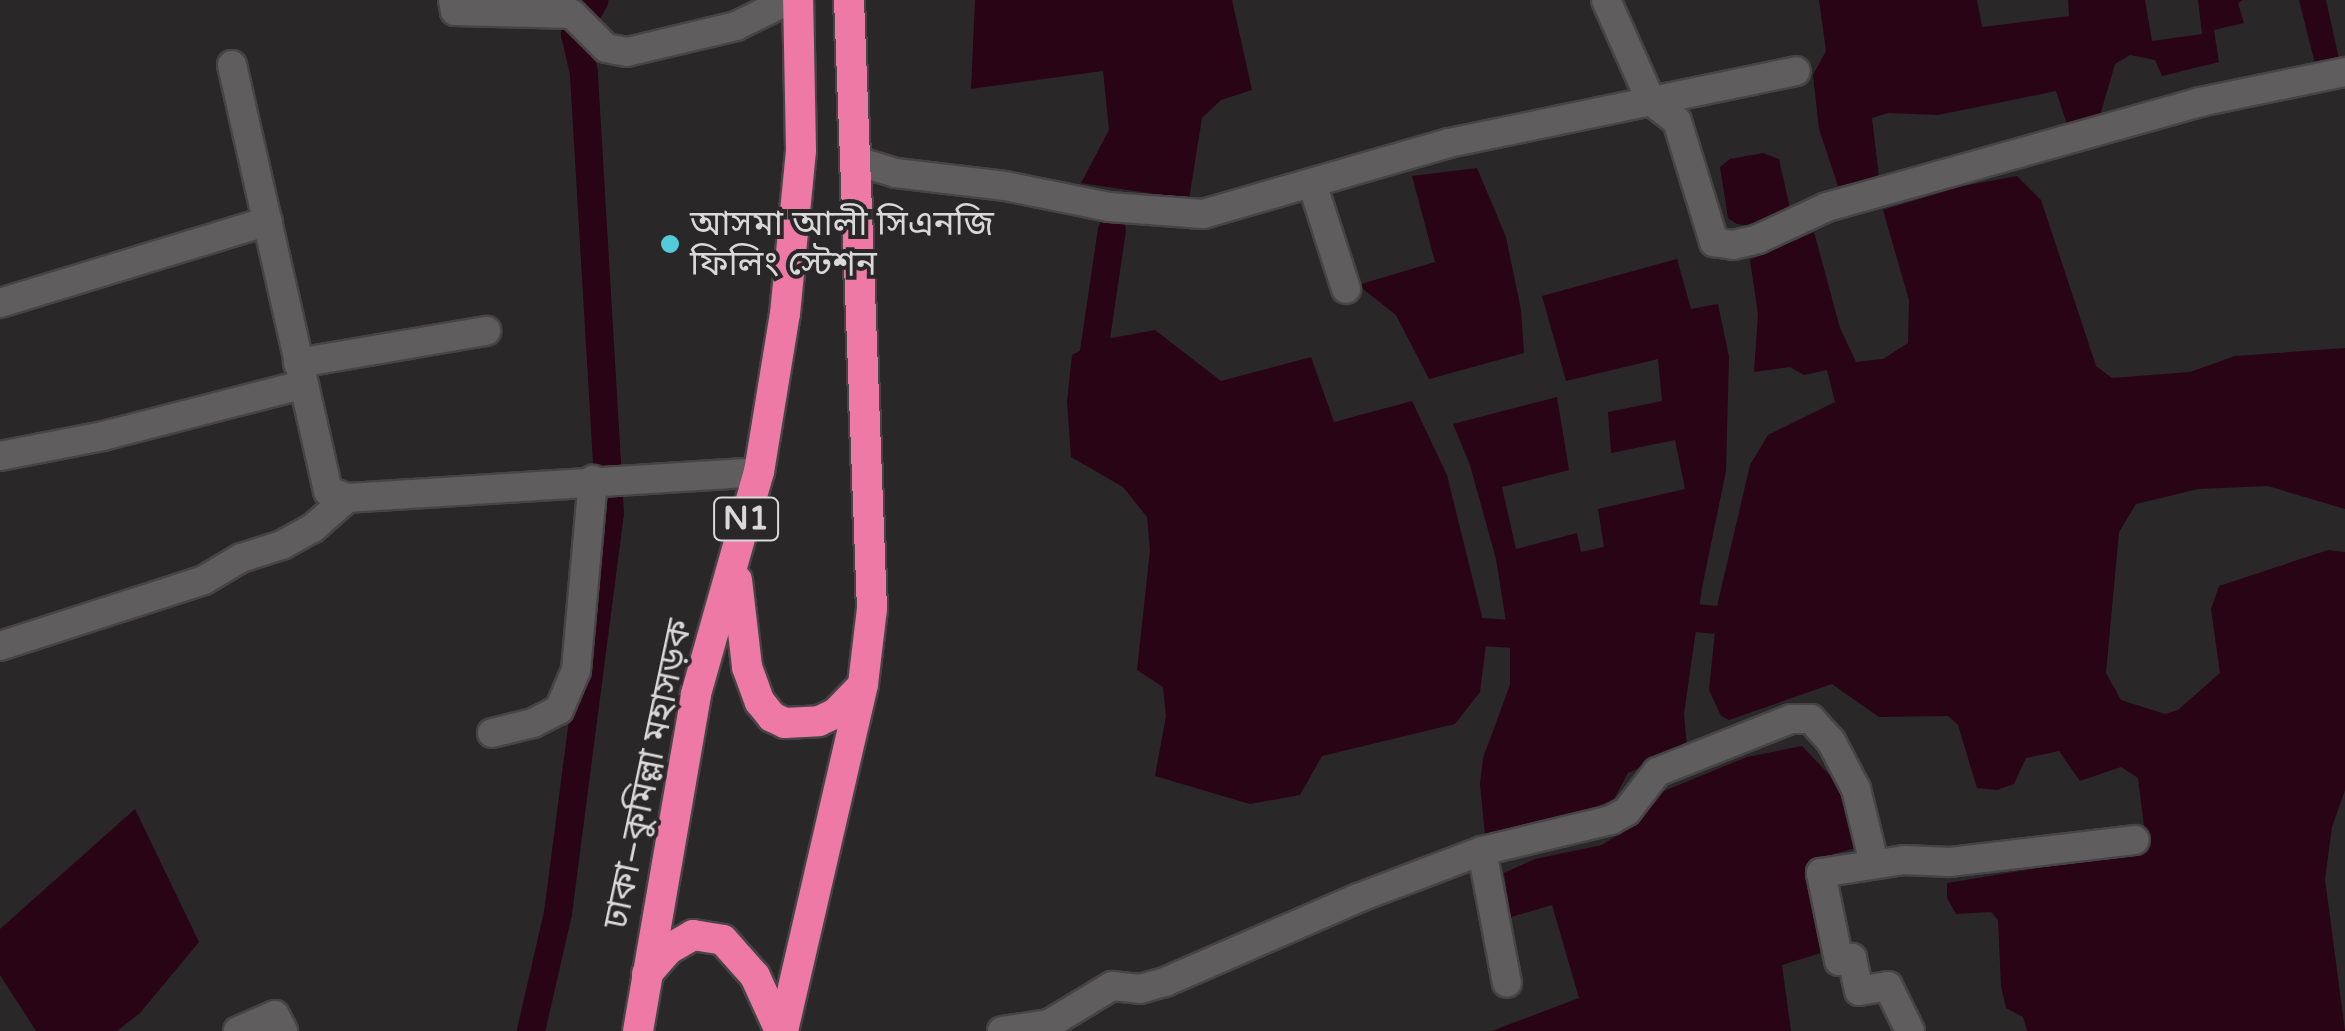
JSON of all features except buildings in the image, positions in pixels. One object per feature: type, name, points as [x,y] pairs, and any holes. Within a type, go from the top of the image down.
[{"type":"highway","name":"ঢাকা–কুমিল্লা মহাসড়ক","points":[[638,1031],[696,694],[759,472],[785,314],[801,150],[798,0]]},
{"type":"highway","points":[[782,1031],[864,684],[872,609],[849,0]]},
{"type":"highway","points":[[735,558],[748,667],[760,702],[772,717],[785,724],[819,721],[836,712],[864,684]]},
{"type":"highway","points":[[646,976],[669,949],[692,934],[723,940],[755,976],[782,1031]]},
{"type":"street","points":[[453,0],[455,10],[572,14],[606,48],[627,52],[736,26],[789,0]]},
{"type":"street","points":[[1606,0],[1651,100],[1677,121],[1714,242],[1733,245],[1758,239],[1827,207],[2200,102],[2345,72]]},
{"type":"street","points":[[232,64],[328,491],[347,498],[759,472]]},
{"type":"street","points":[[856,161],[896,174],[1005,186],[1153,213],[1204,214],[1313,186],[1450,143],[1796,71]]},
{"type":"street","points":[[1313,186],[1346,289]]},
{"type":"street","points":[[0,304],[268,222]]},
{"type":"street","points":[[0,456],[103,436],[300,374],[486,331]]},
{"type":"street","points":[[492,734],[533,723],[559,710],[576,670],[593,480]]},
{"type":"street","points":[[0,646],[204,580],[241,558],[282,546],[312,528],[347,498]]},
{"type":"street","points":[[1002,1031],[1049,1024],[1112,986],[1140,989],[1165,982],[1374,891],[1482,850],[1611,820],[1626,811],[1657,772],[1791,718],[1811,719],[1831,740],[1856,789],[1874,863]]},
{"type":"street","points":[[1910,1031],[1888,986],[1859,991],[1852,958],[1839,961],[1821,874],[1874,863],[1950,862],[2135,840]]},
{"type":"street","points":[[1482,850],[1507,984]]},
{"type":"street","points":[[238,1031],[275,1015],[283,1031]]},
{"type":"shaded area","points":[[975,0],[1232,0],[1252,90],[1221,100],[1202,118],[1189,199],[1081,183],[1109,130],[1103,71],[971,89]]},
{"type":"shaded area","points":[[1819,0],[1977,0],[1982,27],[2069,16],[2068,0],[2145,0],[2152,41],[2202,34],[2198,0],[2243,0],[2238,3],[2244,23],[2214,30],[2219,62],[2162,76],[2155,60],[2130,55],[2115,64],[2099,119],[2067,124],[2056,91],[1938,115],[1888,113],[1872,118],[1879,177],[1838,186],[1819,129],[1813,75],[1826,51]]},
{"type":"shaded area","points":[[2299,0],[2326,0],[2339,59],[2315,64]]},
{"type":"shaded area","points":[[1763,153],[1779,159],[1789,204],[1786,215],[1755,227],[1737,224],[1728,218],[1720,167],[1730,159]]},
{"type":"shaded area","points":[[1477,168],[1506,237],[1521,310],[1524,353],[1429,379],[1396,315],[1358,285],[1435,262],[1412,176]]},
{"type":"shaded area","points":[[2017,176],[2041,200],[2096,366],[2112,378],[2190,372],[2235,356],[2345,348],[2345,509],[2268,486],[2198,489],[2136,504],[2119,532],[2106,673],[2121,700],[2165,714],[2178,710],[2220,673],[2211,609],[2219,586],[2328,550],[2345,552],[2345,790],[2332,827],[2325,879],[2345,1031],[2027,1031],[2023,1017],[2006,1008],[1998,920],[1991,912],[1956,914],[1947,898],[1947,883],[2147,850],[2138,778],[2121,767],[2080,781],[2059,751],[2026,758],[2014,784],[1997,790],[1977,788],[1958,725],[1948,716],[1879,717],[1832,684],[1729,720],[1721,716],[1709,690],[1718,602],[1750,465],[1768,435],[1835,402],[1827,370],[1804,375],[1790,367],[1754,372],[1758,314],[1750,260],[1814,232],[1840,328],[1856,362],[1883,359],[1908,343],[1909,300],[1883,210],[1963,186]]},
{"type":"shaded area","points":[[1677,259],[1691,309],[1718,304],[1729,357],[1726,471],[1702,588],[1684,714],[1687,747],[1628,773],[1614,799],[1589,810],[1485,835],[1480,784],[1483,758],[1510,685],[1510,647],[1496,559],[1470,465],[1453,424],[1557,397],[1569,470],[1502,487],[1516,549],[1577,533],[1581,552],[1604,547],[1598,509],[1685,489],[1675,440],[1611,453],[1608,412],[1662,401],[1658,359],[1566,381],[1542,296]]},
{"type":"shaded area","points":[[1155,330],[1221,381],[1311,357],[1334,422],[1412,401],[1447,475],[1487,637],[1480,692],[1455,724],[1322,756],[1300,795],[1250,804],[1155,776],[1166,716],[1163,687],[1137,670],[1150,550],[1147,517],[1123,487],[1071,457],[1067,402],[1072,355],[1101,340]]},
{"type":"shaded area","points":[[1802,746],[1838,784],[1855,848],[1809,861],[1821,953],[1782,965],[1791,1031],[1492,1031],[1579,998],[1552,905],[1511,917],[1504,873],[1535,859],[1602,845],[1632,826],[1659,793],[1747,757]]},
{"type":"shaded area","points":[[135,809],[199,942],[140,1013],[117,1031],[36,1031],[0,975],[0,929]]},
{"type":"waterway","points":[[531,1031],[558,913],[610,513],[584,73],[575,34],[595,0]]},
{"type":"waterway","points":[[1097,375],[1092,365],[1112,230]]},
{"type":"waterway","points":[[1660,615],[1752,623]]},
{"type":"waterway","points":[[1448,630],[1545,636]]},
{"type":"place","name":"আসমা আলী সিএনজি ফিলিং স্টেশন","points":[[670,244]]}]
